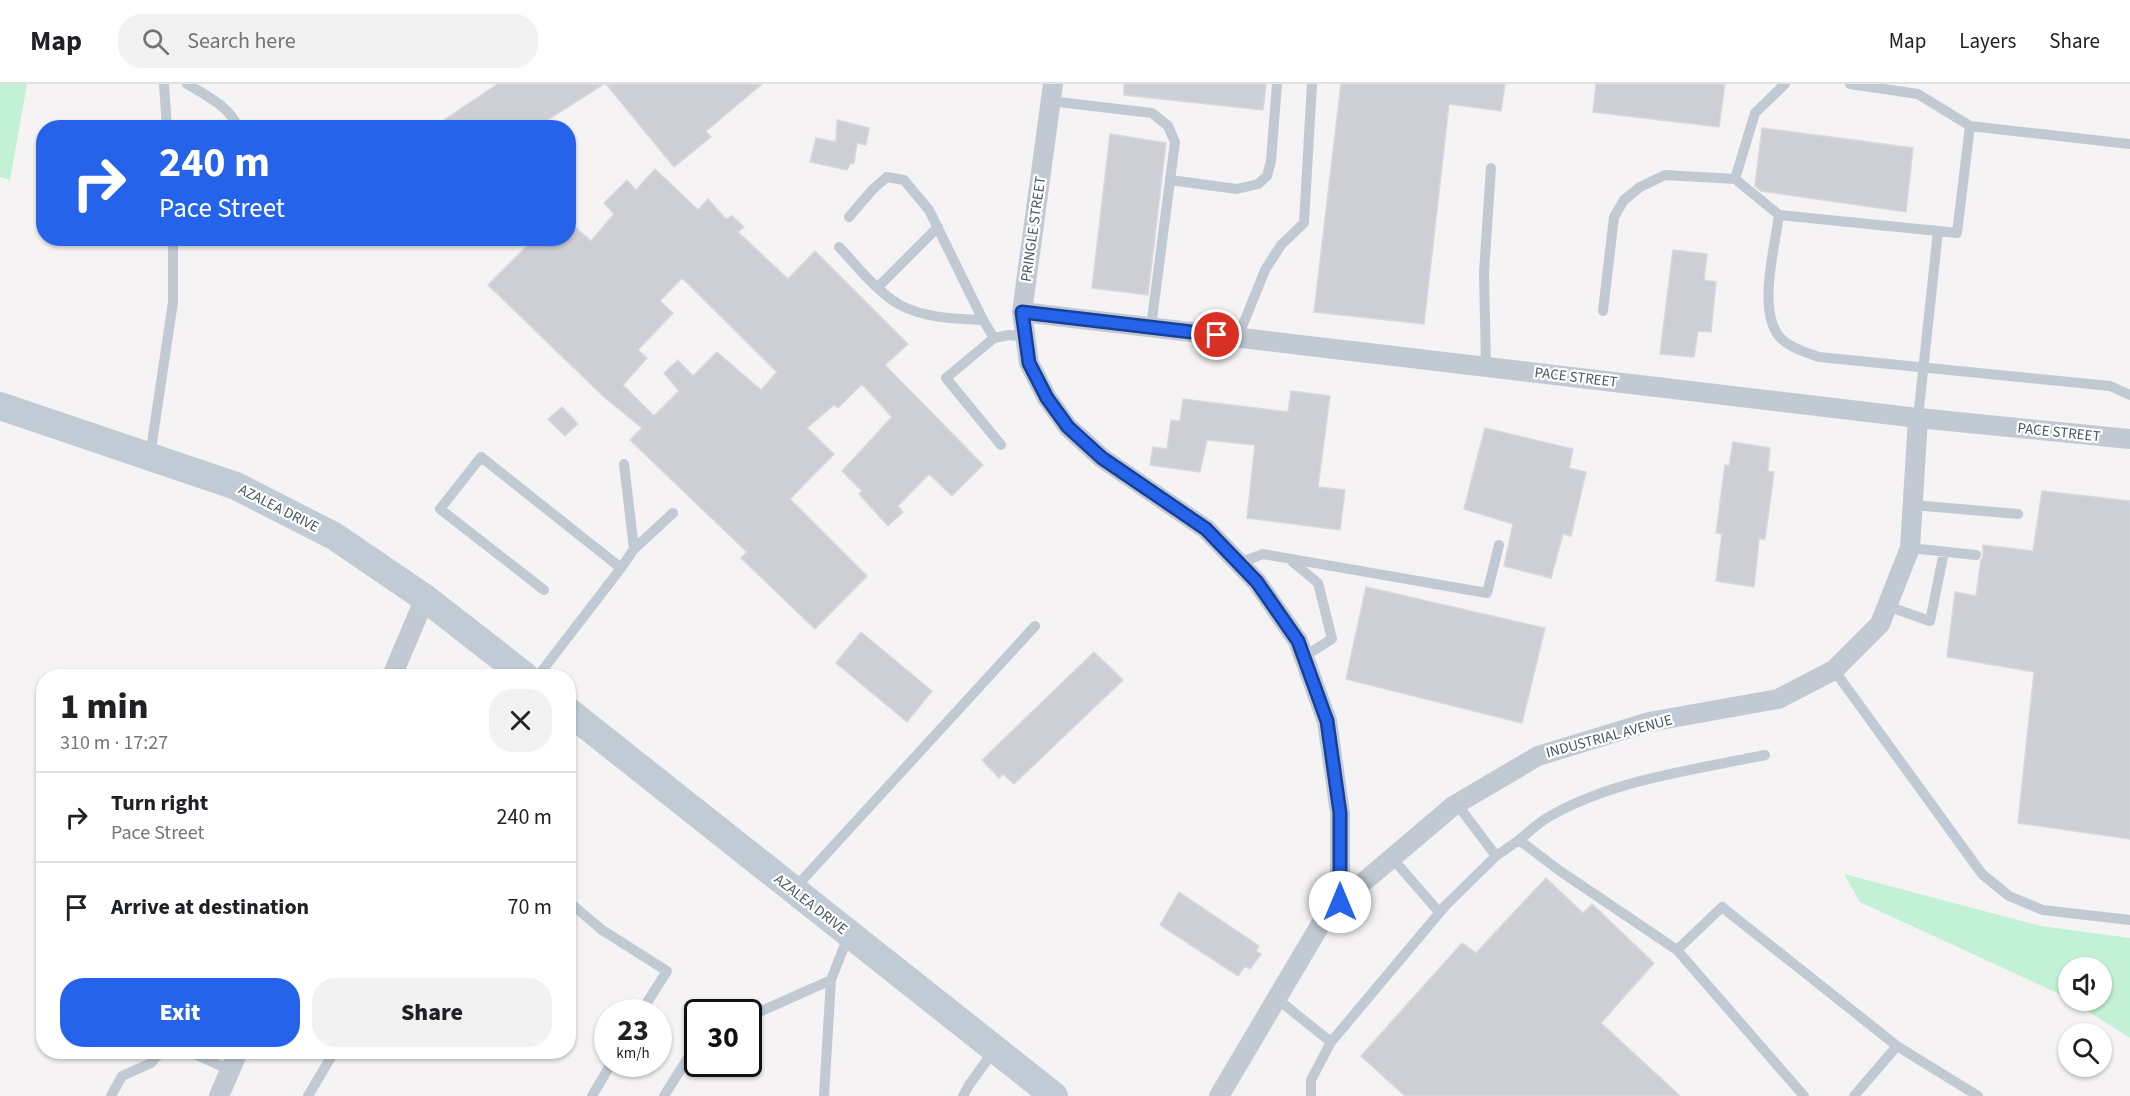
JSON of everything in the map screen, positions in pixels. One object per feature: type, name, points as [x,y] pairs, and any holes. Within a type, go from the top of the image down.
[{"type":"street","name":"PRINGLE STREET","points":[[1052,92],[1022,312],[1029,363],[1047,398],[1068,427],[1102,458],[1206,529],[1257,582],[1298,641],[1327,721],[1340,813],[1340,902]]},
{"type":"street","name":"PACE STREET","points":[[1022,312],[1918,418],[2130,439]]},
{"type":"street","name":"AZALEA DRIVE","points":[[0,406],[236,486],[334,536],[425,598],[516,669]]},
{"type":"street","name":"INDUSTRIAL AVENUE","points":[[1219,1096],[1325,918],[1340,902],[1457,804],[1538,756],[1649,722],[1778,699],[1834,670],[1880,624],[1910,548],[1918,418]]},
{"type":"street","points":[[395,669],[425,598]]},
{"type":"street","name":"AZALEA DRIVE","points":[[576,717],[1054,1096]]},
{"type":"street","points":[[219,1096],[235,1059]]},
{"type":"lane","points":[[164,84],[166,120]]},
{"type":"lane","points":[[187,84],[213,100],[236,120]]},
{"type":"lane","points":[[1170,180],[1236,189],[1258,184],[1267,176],[1271,161],[1277,84]]},
{"type":"lane","points":[[1238,338],[1264,270],[1281,245],[1304,223],[1312,84]]},
{"type":"lane","points":[[1734,180],[1755,113],[1785,84]]},
{"type":"lane","points":[[1850,84],[1918,94],[1970,126],[2130,144]]},
{"type":"lane","points":[[1052,92],[1152,112],[1168,126],[1175,142],[1151,327]]},
{"type":"lane","points":[[1603,311],[1614,217],[1624,200],[1640,187],[1665,174],[1734,180],[1779,215],[1957,233],[1970,126]]},
{"type":"lane","points":[[1486,367],[1484,272],[1491,168]]},
{"type":"lane","points":[[849,217],[873,189],[887,177],[904,180],[929,210],[994,338]]},
{"type":"lane","points":[[1779,215],[1768,287],[1770,321],[1779,337],[1798,350],[1819,357],[2110,386],[2130,395]]},
{"type":"lane","points":[[878,287],[938,227]]},
{"type":"lane","points":[[1918,418],[1938,231]]},
{"type":"lane","points":[[150,456],[173,302],[173,246]]},
{"type":"lane","points":[[839,247],[878,287],[900,305],[914,311],[940,316],[983,320]]},
{"type":"lane","points":[[1001,445],[946,378],[994,338],[1010,335],[1025,337]]},
{"type":"lane","points":[[544,590],[440,509],[480,457],[483,457],[621,568]]},
{"type":"lane","points":[[624,464],[634,549]]},
{"type":"lane","points":[[1913,505],[2018,514]]},
{"type":"lane","points":[[543,669],[634,549],[673,513]]},
{"type":"lane","points":[[1239,563],[1263,554],[1487,593],[1499,545]]},
{"type":"lane","points":[[1910,548],[1976,555]]},
{"type":"lane","points":[[1887,606],[1930,621],[1944,552]]},
{"type":"lane","points":[[1289,558],[1318,583],[1332,639],[1303,657]]},
{"type":"lane","points":[[793,890],[1035,626]]},
{"type":"lane","points":[[1834,670],[1982,874],[2009,896],[2043,910],[2130,920]]},
{"type":"lane","points":[[1311,1096],[1311,1080],[1331,1042],[1439,912],[1496,856],[1550,815],[1600,792],[1658,777],[1765,755]]},
{"type":"lane","points":[[1457,804],[1496,856]]},
{"type":"lane","points":[[1518,840],[1677,950],[1804,1096]]},
{"type":"lane","points":[[1392,858],[1439,912]]},
{"type":"lane","points":[[1677,950],[1722,906],[1897,1046],[1978,1096]]},
{"type":"lane","points":[[576,908],[603,930],[668,971],[649,999]]},
{"type":"lane","points":[[824,1096],[831,980],[849,934]]},
{"type":"lane","points":[[762,1011],[831,980]]},
{"type":"lane","points":[[1276,998],[1331,1042]]},
{"type":"lane","points":[[1854,1096],[1897,1046]]},
{"type":"lane","points":[[963,1096],[995,1049]]},
{"type":"lane","points":[[111,1096],[122,1076],[151,1063],[155,1059]]},
{"type":"lane","points":[[206,1059],[230,1070]]},
{"type":"lane","points":[[308,1096],[330,1059]]},
{"type":"lane","points":[[664,1096],[684,1064]]},
{"type":"lane","points":[[592,1096],[603,1077]]},
{"type":"green space","points":[[0,84],[27,84],[10,180],[0,177]]},
{"type":"green space","points":[[1844,874],[2041,926],[2130,938],[2130,1038],[2112,1027],[2112,1023],[2106,1023],[2088,1011],[2112,1011],[2112,957],[2058,957],[2058,993],[1860,902]]},
{"type":"building","points":[[498,84],[604,84],[548,120],[444,120]]},
{"type":"building","points":[[606,84],[762,84],[706,131],[711,137],[674,167]]},
{"type":"building","points":[[1124,84],[1266,84],[1263,110],[1124,95]]},
{"type":"building","points":[[1341,84],[1505,84],[1501,111],[1449,104],[1424,324],[1314,312]]},
{"type":"building","points":[[1596,84],[1725,84],[1719,127],[1593,112]]},
{"type":"building","points":[[837,120],[869,128],[866,145],[857,143],[854,163],[850,164],[847,170],[810,162],[816,138],[836,142]]},
{"type":"building","points":[[1762,128],[1913,148],[1906,212],[1761,191],[1755,186]]},
{"type":"building","points":[[1110,134],[1166,143],[1148,295],[1092,288]]},
{"type":"building","points":[[655,169],[698,210],[708,199],[726,219],[732,216],[744,227],[738,232],[788,279],[815,251],[908,344],[885,365],[983,465],[952,496],[929,474],[898,506],[903,512],[888,526],[859,494],[862,491],[842,471],[892,417],[862,384],[838,408],[834,405],[807,428],[834,454],[790,499],[867,576],[815,629],[741,558],[747,552],[630,440],[642,428],[604,397],[488,285],[527,246],[576,246],[576,228],[591,241],[614,214],[604,203],[627,180],[636,190]],"holes":[[[682,278],[777,372],[761,390],[717,352],[693,376],[678,360],[664,373],[679,391],[654,416],[623,385],[647,358],[638,350],[673,313],[660,301]]]},
{"type":"building","points":[[1673,250],[1707,254],[1704,280],[1716,282],[1711,332],[1698,331],[1694,357],[1660,354]]},
{"type":"building","points":[[1291,391],[1330,396],[1318,487],[1345,490],[1340,530],[1247,518],[1255,445],[1207,440],[1200,472],[1150,465],[1153,447],[1167,449],[1171,420],[1180,421],[1183,399],[1288,412]]},
{"type":"building","points":[[562,407],[578,424],[565,436],[548,419]]},
{"type":"building","points":[[1485,428],[1573,449],[1569,468],[1586,472],[1571,536],[1563,534],[1551,578],[1504,566],[1513,524],[1464,509]]},
{"type":"building","points":[[1733,442],[1770,448],[1768,471],[1774,472],[1765,539],[1759,539],[1754,587],[1716,581],[1722,534],[1716,533],[1725,465],[1729,466]]},
{"type":"building","points":[[2042,491],[2130,501],[2130,839],[2018,823],[2034,672],[1947,657],[1955,592],[1976,596],[1983,545],[2033,551]]},
{"type":"building","points":[[1366,587],[1545,628],[1522,723],[1346,679]]},
{"type":"building","points":[[861,632],[932,691],[907,722],[836,663]]},
{"type":"building","points":[[1094,652],[1123,680],[1014,784],[1003,774],[999,778],[982,760]]},
{"type":"building","points":[[1546,878],[1583,913],[1592,904],[1654,963],[1601,1023],[1680,1096],[1405,1096],[1361,1056],[1462,943],[1476,953]]},
{"type":"building","points":[[1179,892],[1259,946],[1256,951],[1261,954],[1250,969],[1245,966],[1238,976],[1160,925]]},
{"type":"route","points":[[1217,335],[1022,312],[1029,363],[1047,398],[1068,427],[1102,458],[1206,529],[1257,582],[1298,641],[1327,721],[1340,813],[1340,902]]}]
